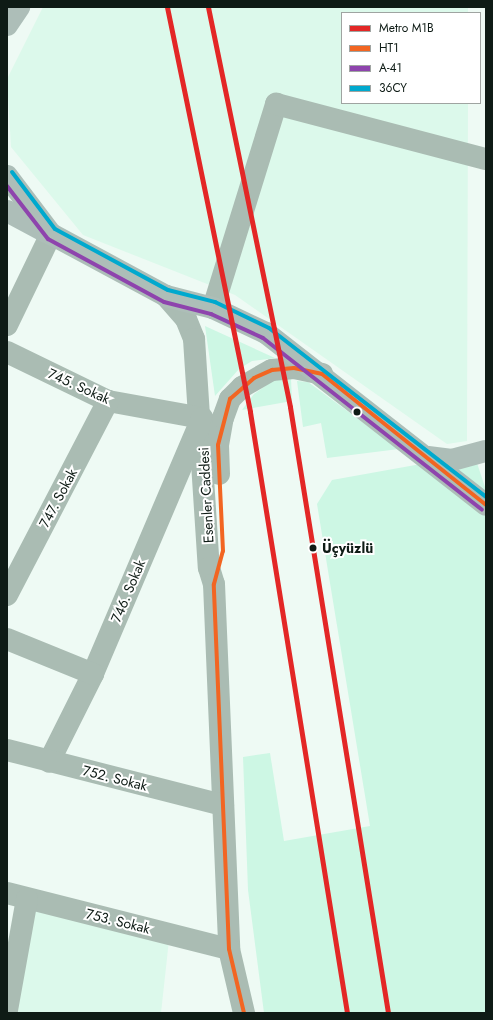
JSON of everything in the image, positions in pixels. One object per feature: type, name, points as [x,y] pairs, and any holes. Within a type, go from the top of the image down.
[{"type":"main road","points":[[7,25],[19,7]]},
{"type":"main road","points":[[7,176],[51,234]]},
{"type":"main road","points":[[7,211],[166,296],[213,308],[266,333],[322,374],[428,457],[439,470],[486,505]]},
{"type":"main road","points":[[428,457],[452,460],[486,452],[486,440]]},
{"type":"street","points":[[213,308],[276,104],[486,160]]},
{"type":"street","points":[[7,325],[51,234]]},
{"type":"street","name":"Esenler Caddesi","points":[[166,296],[186,319],[194,339],[202,418],[209,568],[214,584],[229,949],[244,1013]]},
{"type":"street","name":"745. Sokak","points":[[7,352],[108,401],[202,418]]},
{"type":"street","points":[[214,584],[223,551],[218,445],[230,399],[254,378],[272,370],[294,368],[322,374]]},
{"type":"street","name":"747. Sokak","points":[[7,595],[108,401]]},
{"type":"street","name":"746. Sokak","points":[[49,762],[93,674],[202,418]]},
{"type":"street","points":[[7,639],[93,674]]},
{"type":"street","name":"752. Sokak","points":[[7,750],[49,762],[223,805]]},
{"type":"street","points":[[7,1010],[17,896]]},
{"type":"street","name":"753. Sokak","points":[[17,896],[229,949]]},
{"type":"shaded area","points":[[43,7],[468,7],[468,12],[341,12],[341,104],[468,104],[467,441],[447,444],[235,295],[83,235],[11,147],[7,79]]},
{"type":"shaded area","points":[[205,326],[276,358],[252,361],[239,369],[215,396]]},
{"type":"shaded area","points":[[275,379],[291,379],[292,401],[242,410],[254,394]]},
{"type":"shaded area","points":[[297,381],[308,382],[399,449],[327,458],[321,423],[303,427]]},
{"type":"shaded area","points":[[477,463],[486,490],[486,500],[447,471]]},
{"type":"shaded area","points":[[421,464],[486,512],[486,1013],[264,1013],[248,890],[243,757],[270,753],[284,841],[370,826],[317,504],[332,480]]},
{"type":"shaded area","points":[[31,904],[169,940],[161,1013],[10,1013]]},
{"type":"metro line","name":"M1B","points":[[167,7],[250,412],[347,1013]]},
{"type":"metro line","name":"M1B","points":[[208,7],[290,407],[388,1013]]},
{"type":"transit line","name":"36CY","points":[[12,172],[55,229],[168,290],[215,302],[269,328],[486,497]]},
{"type":"transit line","name":"A-41","points":[[7,186],[48,239],[164,302],[211,314],[263,338],[482,510]]},
{"type":"transit line","name":"HT1","points":[[244,1013],[229,949],[214,584],[223,551],[218,445],[230,399],[254,378],[272,370],[294,368],[322,374],[486,505]]},
{"type":"place","name":"Üçyüzlü","points":[[313,548]]}]
